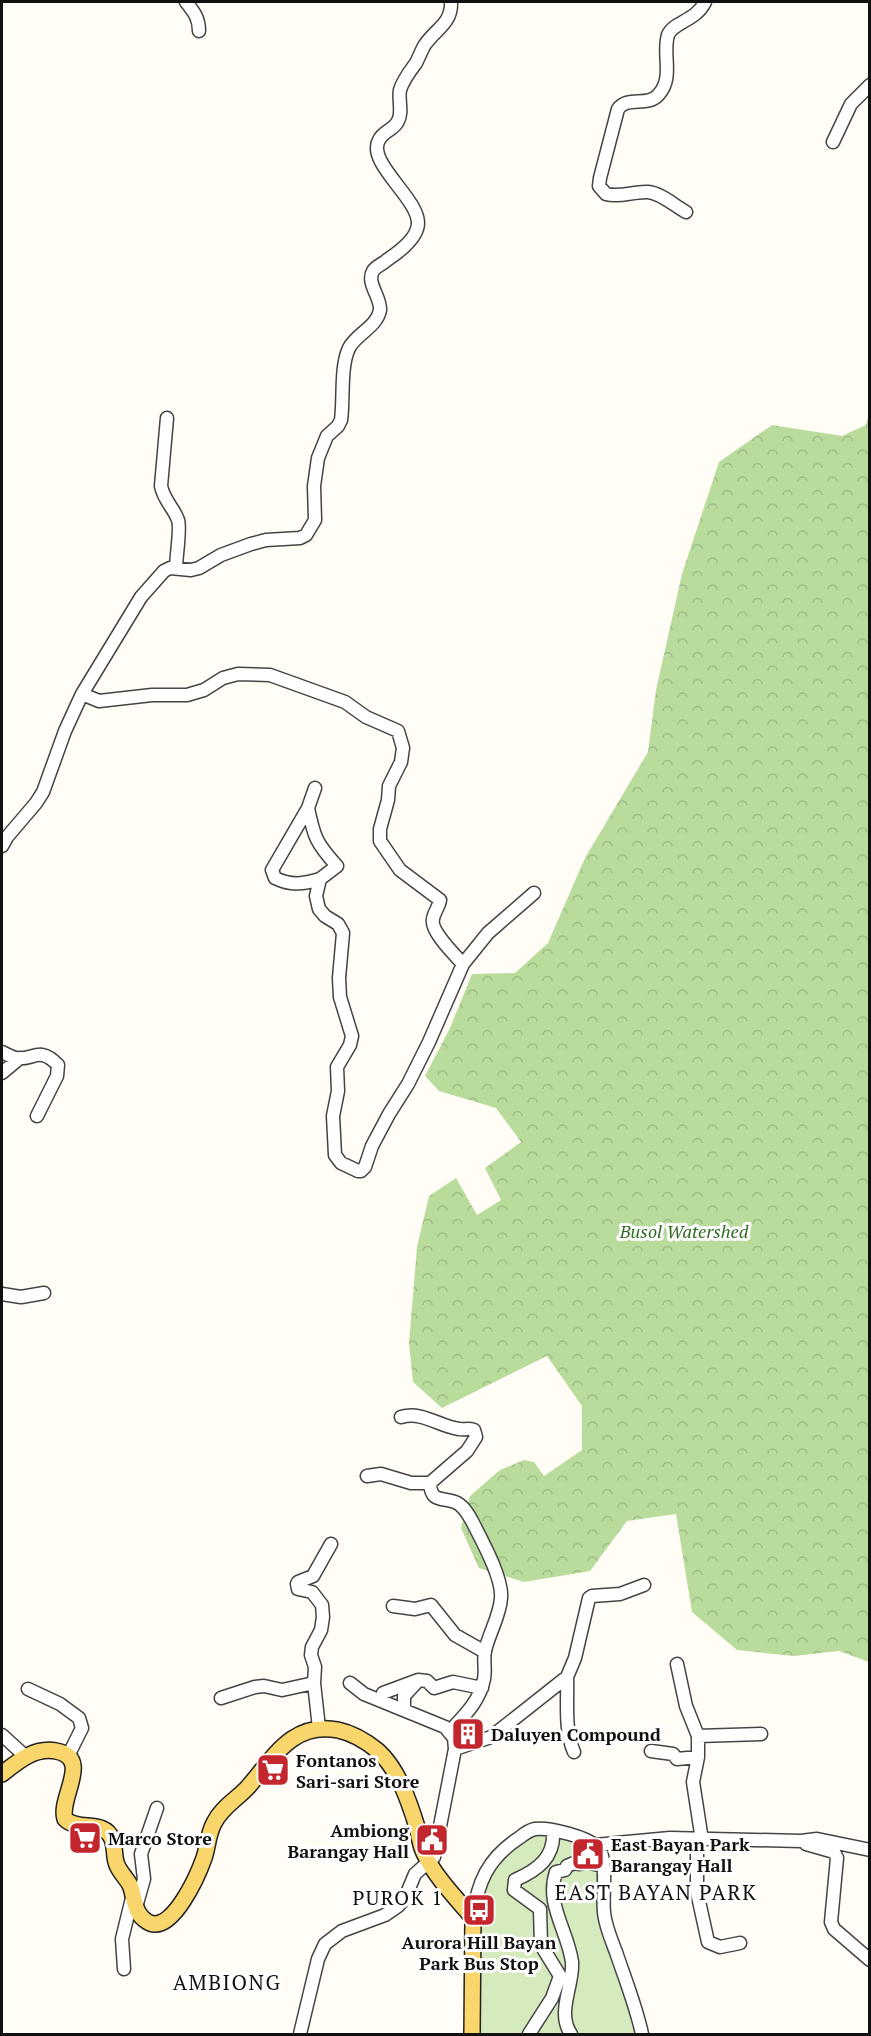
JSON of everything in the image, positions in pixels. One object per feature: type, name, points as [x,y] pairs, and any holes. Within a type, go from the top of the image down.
[{"type":"main road","points":[[2,1774],[36,1753],[63,1753],[68,1756],[73,1764],[73,1772],[65,1806],[65,1819],[72,1825],[98,1827],[107,1832],[112,1839],[116,1864],[129,1882],[139,1915],[150,1923],[157,1924],[170,1920],[194,1881],[211,1831],[221,1813],[241,1795],[286,1743],[296,1735],[319,1728],[358,1737],[370,1744],[386,1759],[402,1787],[416,1823],[422,1851],[473,1918],[472,2034]]},
{"type":"street","points":[[186,2],[197,15],[200,31]]},
{"type":"street","points":[[2,846],[43,792],[65,731],[82,694],[137,602],[164,571],[176,568],[191,570],[199,568],[220,555],[266,540],[300,538],[311,528],[315,520],[314,486],[318,458],[327,436],[341,420],[345,361],[348,349],[355,338],[372,324],[380,310],[371,279],[372,273],[375,268],[404,247],[418,226],[414,207],[381,162],[377,146],[379,140],[396,125],[400,118],[399,100],[402,84],[424,46],[448,20],[451,2]]},
{"type":"street","points":[[686,212],[656,194],[649,192],[618,196],[606,194],[599,186],[618,109],[626,102],[650,101],[659,95],[666,79],[667,45],[670,31],[696,15],[705,2]]},
{"type":"street","points":[[833,142],[851,104],[870,85]]},
{"type":"street","points":[[167,418],[161,486],[163,495],[178,519],[176,568]]},
{"type":"street","points":[[82,694],[99,702],[152,695],[187,695],[204,690],[223,678],[238,674],[270,675],[345,702],[366,717],[395,730],[399,734],[403,748],[400,762],[389,786],[388,800],[380,829],[380,841],[400,870],[440,900],[433,925],[463,964]]},
{"type":"street","points":[[308,808],[313,832],[320,847],[337,866],[320,879],[303,884],[279,880],[273,873],[274,865],[308,808],[315,788]]},
{"type":"street","points":[[320,879],[316,896],[319,909],[338,924],[343,933],[339,978],[340,998],[352,1036],[350,1045],[337,1067],[338,1091],[333,1116],[335,1155],[341,1163],[358,1171],[365,1167],[376,1138],[429,1041],[463,964],[488,933],[534,893]]},
{"type":"street","points":[[2,1052],[20,1058]]},
{"type":"street","points":[[2,1073],[20,1058],[36,1054],[43,1055],[58,1065],[57,1076],[37,1116]]},
{"type":"street","points":[[2,1294],[21,1297],[44,1293]]},
{"type":"street","points":[[367,1476],[381,1474],[411,1483],[430,1484],[472,1446],[476,1437],[470,1428],[459,1429],[421,1416],[401,1417]]},
{"type":"street","points":[[430,1484],[430,1491],[435,1497],[455,1502],[467,1512],[500,1583],[500,1605],[485,1652],[485,1676],[482,1688],[477,1699],[449,1732]]},
{"type":"street","points":[[319,1728],[314,1683],[315,1667],[311,1655],[312,1647],[321,1630],[322,1605],[312,1592],[297,1589],[297,1584],[313,1576],[331,1544]]},
{"type":"street","points":[[574,1752],[570,1744],[567,1677],[575,1658],[589,1598],[620,1594],[644,1585]]},
{"type":"street","points":[[393,1606],[415,1609],[432,1605],[455,1635],[485,1652]]},
{"type":"street","points":[[676,1664],[686,1706],[698,1736],[698,1757],[693,1782],[700,1840],[697,1892],[708,1942],[720,1947],[740,1943]]},
{"type":"street","points":[[455,1749],[491,1737],[567,1677]]},
{"type":"street","points":[[383,1693],[418,1680],[428,1681],[434,1688],[453,1682],[482,1688]]},
{"type":"street","points":[[404,1706],[404,1696],[418,1680]]},
{"type":"street","points":[[221,1698],[255,1687],[264,1686],[282,1690],[314,1683]]},
{"type":"street","points":[[300,2034],[318,1959],[325,1944],[342,1931],[385,1915],[398,1906],[405,1898],[415,1874],[434,1857],[455,1749],[454,1738],[445,1727],[364,1694],[350,1683]]},
{"type":"street","points":[[28,1689],[60,1704],[79,1718],[82,1728],[68,1756]]},
{"type":"street","points":[[698,1736],[761,1734]]},
{"type":"street","points":[[2,1735],[36,1753]]},
{"type":"street","points":[[651,1750],[673,1754],[677,1759],[698,1757]]},
{"type":"street","points":[[124,1969],[122,1939],[144,1879],[141,1854],[157,1808]]},
{"type":"street","points":[[473,1918],[476,1893],[484,1874],[495,1858],[531,1829],[553,1830],[595,1845],[600,1850],[603,1866],[604,1914],[642,2034]]},
{"type":"street","points":[[529,2034],[552,1998],[560,1976],[541,1945],[540,1909],[514,1890],[515,1880],[536,1870],[545,1861],[551,1851],[554,1839],[553,1830]]},
{"type":"street","points":[[595,1845],[670,1838],[801,1841],[817,1839],[870,1851]]},
{"type":"street","points":[[801,1841],[834,1852],[837,1858],[831,1922],[834,1929],[870,1960]]},
{"type":"street","points":[[570,2034],[566,2028],[566,1997],[572,1964],[552,1891],[553,1879],[556,1872],[565,1870],[567,1866],[574,1863],[586,1862],[603,1866]]},
{"type":"green space","name":"Busol Watershed","points":[[869,412],[869,1662],[839,1651],[794,1656],[737,1650],[692,1612],[676,1514],[627,1521],[590,1571],[524,1582],[479,1568],[461,1528],[470,1496],[500,1470],[524,1460],[534,1462],[544,1476],[582,1450],[582,1406],[547,1356],[442,1408],[413,1382],[409,1343],[417,1247],[429,1196],[456,1178],[477,1215],[501,1200],[485,1168],[521,1142],[496,1108],[439,1091],[425,1076],[450,1028],[472,974],[515,973],[548,943],[585,858],[648,752],[656,690],[682,574],[719,462],[772,425],[842,436],[866,425]]},
{"type":"green space","points":[[533,1834],[559,1836],[576,1841],[597,1855],[637,2034],[477,2034],[477,1918],[481,1895],[498,1862],[515,1846]]},
{"type":"place","name":"Daluyen Compound","points":[[468,1734]]},
{"type":"place","name":"Fontanos Sari-sari Store","points":[[273,1770]]},
{"type":"place","name":"Marco Store","points":[[85,1838]]},
{"type":"place","name":"Ambiong Barangay Hall","points":[[432,1840]]},
{"type":"place","name":"East Bayan Park Barangay Hall","points":[[588,1854]]},
{"type":"place","name":"Aurora Hill Bayan Park Bus Stop","points":[[479,1910]]},
{"type":"district","name":"EAST BAYAN PARK","points":[[656,1892]]},
{"type":"district","name":"PUROK 1","points":[[398,1897]]},
{"type":"district","name":"AMBIONG","points":[[227,1982]]}]
